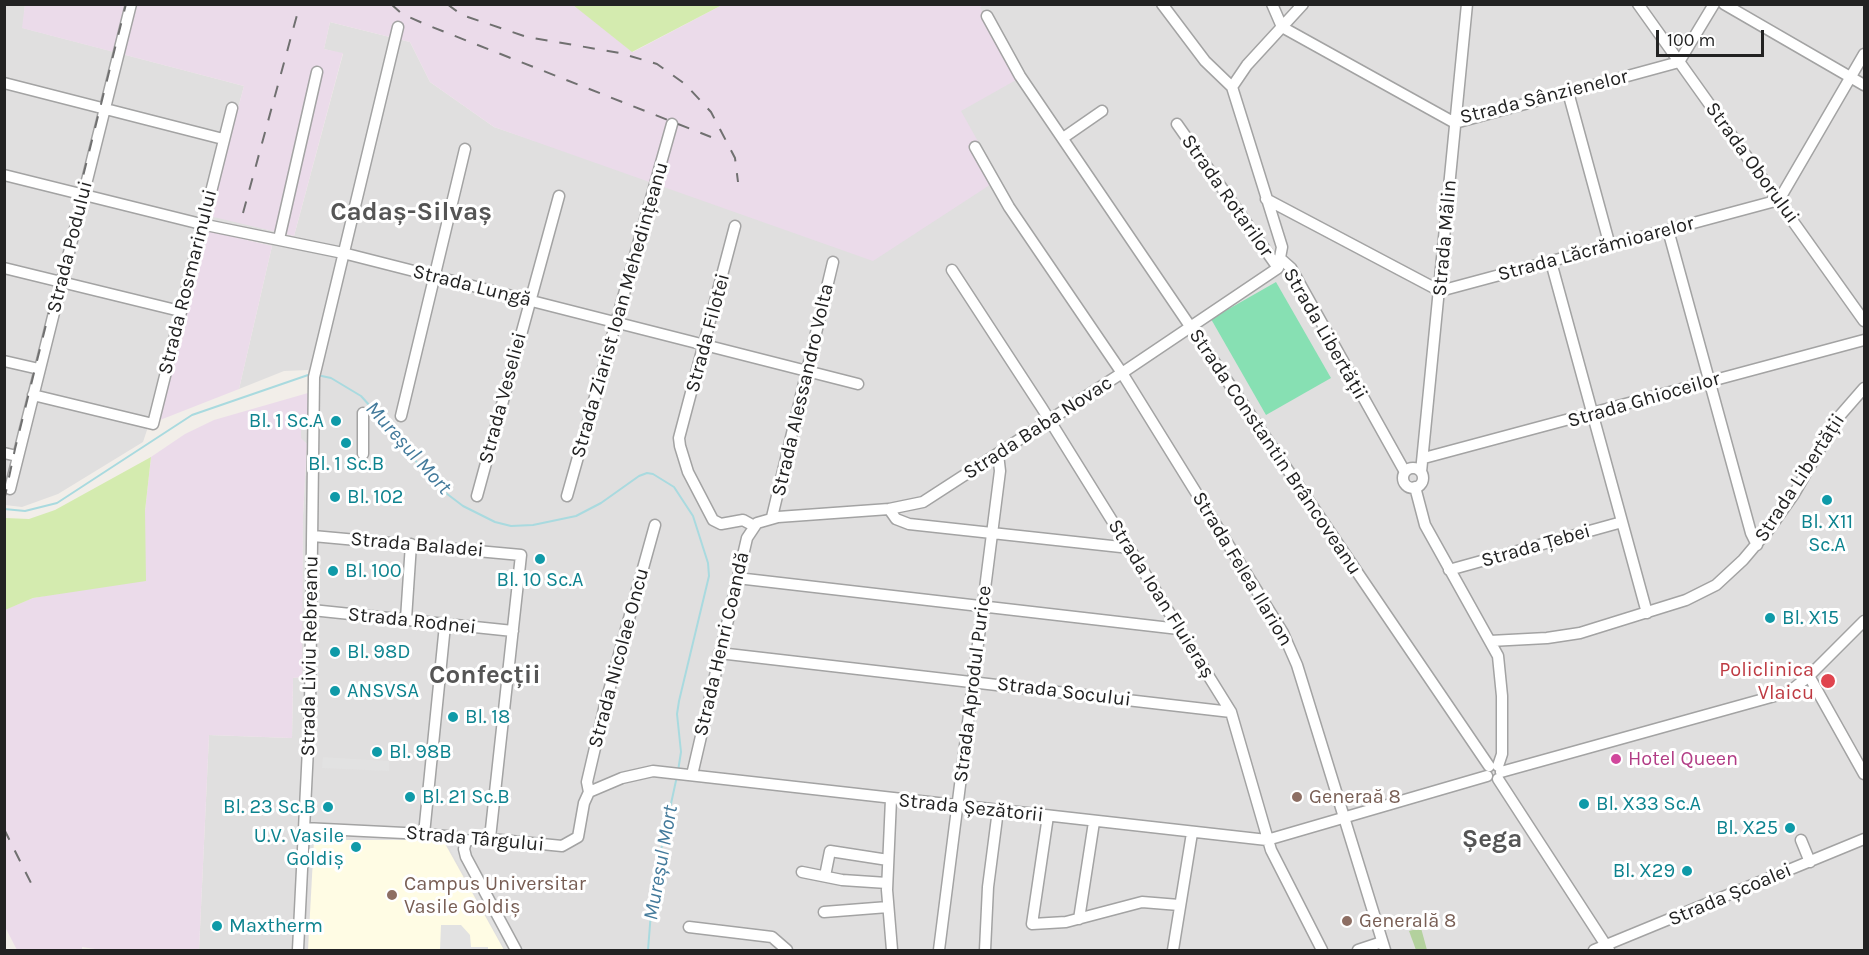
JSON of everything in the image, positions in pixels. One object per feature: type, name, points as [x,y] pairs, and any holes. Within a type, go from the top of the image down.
[{"type":"street","name":"Strada Podului","points":[[10,489],[16,456],[131,4]]},
{"type":"street","points":[[1162,4],[1205,61],[1232,87],[1303,4]]},
{"type":"street","points":[[1272,4],[1282,27]]},
{"type":"street","name":"Strada Mălin","points":[[1421,472],[1467,4]]},
{"type":"street","name":"Strada Oborului","points":[[1638,4],[1864,321]]},
{"type":"street","points":[[1679,62],[1714,4]]},
{"type":"street","points":[[1724,4],[1864,85]]},
{"type":"street","name":"Strada Constantin Brâncoveanu","points":[[987,16],[1020,76],[1494,772],[1608,948]]},
{"type":"street","name":"Strada Liviu Rebreanu","points":[[298,951],[312,610],[314,377],[398,27]]},
{"type":"street","name":"Strada Sânzienelor","points":[[1282,27],[1455,123],[1679,62]]},
{"type":"street","points":[[1779,200],[1864,54]]},
{"type":"street","points":[[279,239],[316,72]]},
{"type":"street","points":[[4,82],[223,139]]},
{"type":"street","name":"Strada Libertății","points":[[1232,87],[1282,247],[1280,264],[1291,268],[1405,472]]},
{"type":"street","points":[[1568,92],[1610,246]]},
{"type":"street","name":"Strada Rosmarinului","points":[[33,395],[153,424],[201,224],[232,108]]},
{"type":"street","points":[[1063,138],[1102,111]]},
{"type":"street","name":"Strada Ziarist Ioan Mehedințeanu","points":[[567,496],[672,124]]},
{"type":"street","name":"Strada Rotarilor","points":[[1177,124],[1280,264]]},
{"type":"street","name":"Strada Felea Ilarion","points":[[975,147],[1009,207],[1122,373],[1284,633],[1297,665],[1383,946]]},
{"type":"street","points":[[401,416],[465,149]]},
{"type":"street","name":"Strada Lungă","points":[[4,175],[201,224],[343,253],[858,384]]},
{"type":"street","name":"Strada Veseliei","points":[[477,496],[559,196]]},
{"type":"street","points":[[1266,199],[1440,291]]},
{"type":"street","name":"Strada Lăcrămioarelor","points":[[1440,291],[1779,200]]},
{"type":"street","name":"Strada Filotei","points":[[679,438],[735,226]]},
{"type":"street","points":[[1668,230],[1751,533],[1757,545]]},
{"type":"street","name":"Strada Alessandro Volta","points":[[763,521],[806,372],[833,262]]},
{"type":"street","points":[[1551,262],[1647,613]]},
{"type":"street","name":"Strada Baba Novac","points":[[679,438],[688,472],[713,520],[721,524],[743,520],[763,521],[889,509],[923,502],[1191,328],[1280,264]]},
{"type":"street","points":[[4,268],[180,311]]},
{"type":"street","name":"Strada Ioan Fluieraș","points":[[952,270],[1050,421],[1231,712],[1267,840],[1322,951]]},
{"type":"street","name":"Strada Ghioceilor","points":[[1424,458],[1864,340]]},
{"type":"street","points":[[4,361],[39,369]]},
{"type":"street","name":"Strada Libertății","points":[[1490,641],[1569,635],[1647,613],[1707,591],[1723,579],[1757,545],[1790,500],[1838,419],[1864,388]]},
{"type":"street","points":[[363,413],[363,454]]},
{"type":"street","points":[[4,453],[16,456]]},
{"type":"street","name":"Strada Aprodul Purice","points":[[939,951],[1000,471],[998,454]]},
{"type":"street","points":[[1413,468],[1421,472],[1422,481],[1415,487],[1406,485],[1403,479],[1405,472],[1413,468]]},
{"type":"street","points":[[1415,487],[1425,525],[1498,656],[1501,675],[1502,754],[1494,772]]},
{"type":"street","points":[[889,509],[896,519],[909,524],[1130,548]]},
{"type":"street","name":"Strada Henri Coandă","points":[[692,775],[747,538],[763,521]]},
{"type":"street","name":"Strada Țebei","points":[[1449,570],[1622,522]]},
{"type":"street","name":"Strada Nicolae Oncu","points":[[589,792],[587,782],[605,705],[655,525]]},
{"type":"street","name":"Strada Baladei","points":[[313,536],[521,555],[513,631]]},
{"type":"street","points":[[406,620],[411,544]]},
{"type":"street","points":[[737,578],[1179,629]]},
{"type":"street","name":"Strada Rodnei","points":[[312,610],[513,631]]},
{"type":"street","points":[[1267,840],[1494,772],[1789,692],[1809,676],[1864,621]]},
{"type":"street","points":[[424,834],[445,625]]},
{"type":"street","points":[[490,838],[513,631]]},
{"type":"street","name":"Strada Socului","points":[[719,653],[1231,712]]},
{"type":"street","points":[[1809,676],[1864,774]]},
{"type":"street","name":"Strada Șezătorii","points":[[589,792],[640,773],[676,772],[891,799],[1267,840]]},
{"type":"street","name":"Strada Târgului","points":[[304,828],[424,834],[456,837],[466,841],[474,838],[490,838],[553,846],[569,844],[579,834],[584,803],[589,792]]},
{"type":"street","points":[[891,799],[887,883],[892,951]]},
{"type":"street","points":[[985,951],[988,886],[999,810]]},
{"type":"street","points":[[1048,816],[1032,924],[1059,923],[1142,902],[1179,905]]},
{"type":"street","points":[[1079,919],[1094,822]]},
{"type":"street","points":[[1173,951],[1192,833]]},
{"type":"street","name":"Strada Școalei","points":[[1594,951],[1608,948],[1864,839]]},
{"type":"street","points":[[1801,840],[1810,862]]},
{"type":"street","points":[[466,841],[464,849],[466,857],[516,951]]},
{"type":"street","points":[[825,876],[830,851],[888,860]]},
{"type":"street","points":[[802,872],[887,883]]},
{"type":"street","points":[[824,912],[888,907]]},
{"type":"street","points":[[689,927],[772,937],[787,951]]},
{"type":"street","points":[[1358,951],[1383,946]]},
{"type":"shaded area","points":[[25,4],[573,4],[633,52],[722,5],[984,5],[980,7],[1016,80],[961,111],[999,179],[873,261],[494,127],[430,82],[410,42],[330,22],[324,49],[343,53],[294,236],[209,216],[244,86],[22,28]]},
{"type":"shaded area","points":[[5,5],[25,5],[23,28],[244,86],[209,215],[294,236],[343,54],[324,49],[330,22],[410,42],[430,82],[494,127],[615,168],[961,111],[979,7],[984,5],[1864,5],[1864,950],[199,950],[209,735],[292,738],[293,678],[301,677],[303,515],[307,444],[301,439],[301,425],[308,421],[308,370],[284,371],[239,389],[272,246],[205,230],[160,420],[150,421],[143,442],[58,494],[22,507],[5,505]]},
{"type":"shaded area","points":[[205,230],[272,246],[239,389],[160,420]]},
{"type":"shaded area","points":[[308,393],[308,422],[301,425],[301,438],[307,444],[303,515],[302,677],[293,678],[292,738],[209,735],[199,950],[102,950],[82,947],[82,950],[17,950],[4,925],[4,610],[33,598],[83,589],[145,511],[151,457],[185,434],[214,420]]},
{"type":"shaded area","points":[[323,757],[389,761],[389,771],[322,768]]},
{"type":"shaded area","name":"Campus Universitar Vasile Goldiș","points":[[314,840],[443,840],[504,950],[308,950]]},
{"type":"shaded area","points":[[456,846],[512,950],[505,950],[450,849]]},
{"type":"shaded area","points":[[441,925],[461,925],[470,935],[471,947],[488,947],[488,950],[440,950]]},
{"type":"green space","points":[[573,5],[722,5],[632,52]]},
{"type":"green space","points":[[1276,282],[1331,378],[1266,415],[1211,319]]},
{"type":"green space","points":[[151,457],[145,511],[146,581],[33,598],[5,610],[5,518],[29,519],[55,510]]},
{"type":"green space","points":[[1421,928],[1427,950],[1416,950],[1409,931]]},
{"type":"waterway","name":"Mureșul Mort","points":[[4,509],[25,511],[57,503],[192,415],[311,374]]},
{"type":"waterway","name":"Mureșul Mort","points":[[317,375],[331,378],[361,396],[434,484],[463,506],[495,522],[511,526],[533,525],[576,516],[601,503],[639,476],[647,473],[653,474],[674,487],[693,516],[708,563],[709,576],[679,701],[677,714],[681,752],[678,771]]},
{"type":"waterway","name":"Mureșul Mort","points":[[648,950],[653,887],[677,776]]},
{"type":"railway","points":[[4,501],[126,4]]},
{"type":"railway","points":[[243,213],[300,4]]},
{"type":"railway","points":[[391,4],[402,14],[427,25],[711,137]]},
{"type":"railway","points":[[447,4],[462,15],[527,37],[620,53],[657,64],[685,84],[711,112],[735,158],[738,182]]},
{"type":"railway","points":[[4,829],[36,893]]},
{"type":"place","name":"Bl. 1 Sc.A","points":[[336,421]]},
{"type":"place","name":"Bl. 1 Sc.B","points":[[346,443]]},
{"type":"place","name":"Bl. 102","points":[[335,497]]},
{"type":"place","name":"Bl. X11 Sc.A","points":[[1827,500]]},
{"type":"place","name":"Bl. 10 Sc.A","points":[[540,559]]},
{"type":"place","name":"Bl. 100","points":[[333,571]]},
{"type":"place","name":"Bl. X15","points":[[1770,618]]},
{"type":"place","name":"Bl. 98D","points":[[335,652]]},
{"type":"place","name":"Policlinica Vlaicu","points":[[1828,681]]},
{"type":"place","name":"ANSVSA","points":[[335,691]]},
{"type":"place","name":"Bl. 18","points":[[453,717]]},
{"type":"place","name":"Bl. 98B","points":[[377,752]]},
{"type":"place","name":"Hotel Queen","points":[[1616,759]]},
{"type":"place","name":"Bl. 21 Sc.B","points":[[410,797]]},
{"type":"place","name":"Generaă 8","points":[[1297,797]]},
{"type":"place","name":"Bl. X33 Sc.A","points":[[1584,804]]},
{"type":"place","name":"Bl. 23 Sc.B","points":[[328,807]]},
{"type":"place","name":"Bl. X25","points":[[1790,828]]},
{"type":"place","name":"U.V. Vasile Goldiș","points":[[356,847]]},
{"type":"place","name":"Bl. X29","points":[[1687,871]]},
{"type":"place","name":"Campus Universitar Vasile Goldiș","points":[[392,895]]},
{"type":"place","name":"Generală 8","points":[[1347,921]]},
{"type":"place","name":"Maxtherm","points":[[217,926]]},
{"type":"district","name":"Cadaș-Silvaș","points":[[411,213]]},
{"type":"district","name":"Confecții","points":[[485,676]]},
{"type":"district","name":"Șega","points":[[1492,840]]}]
